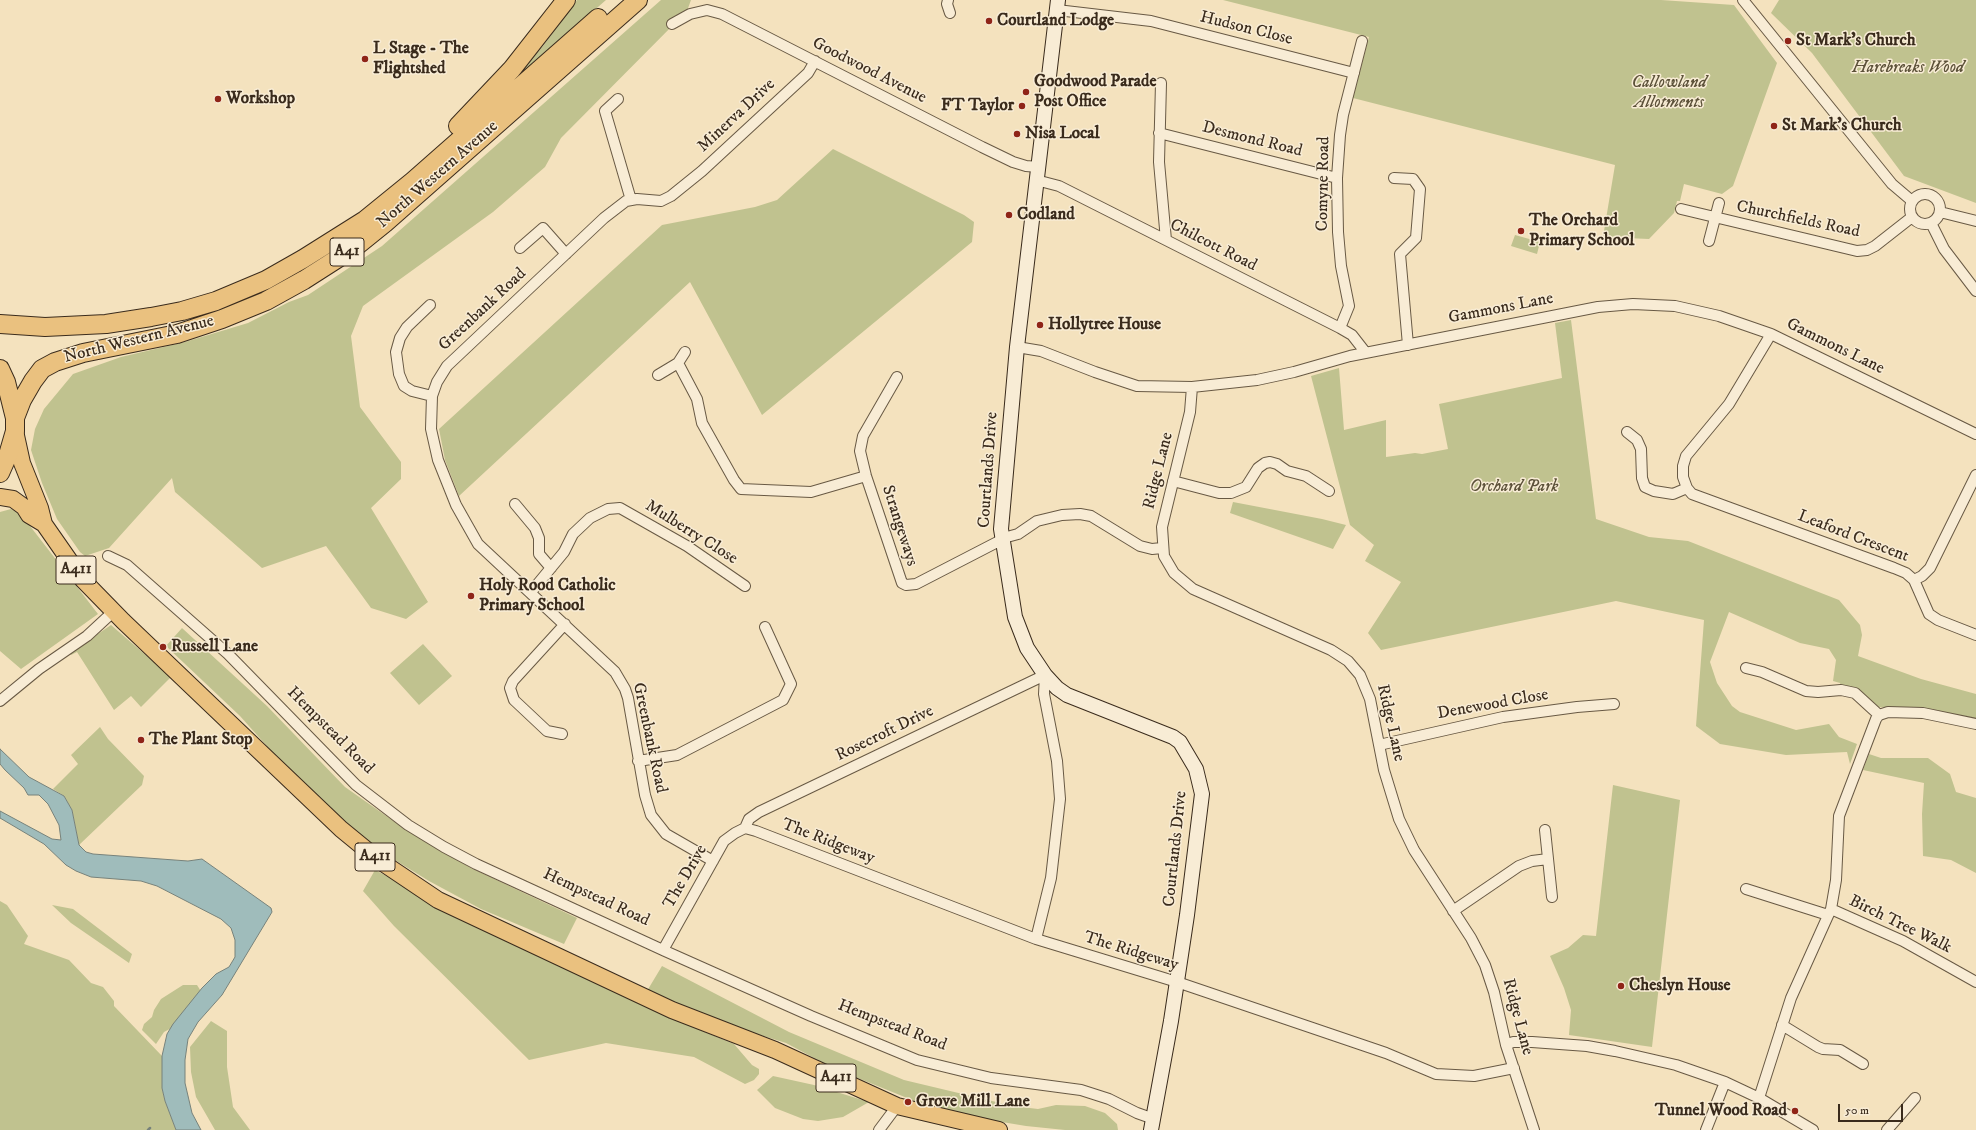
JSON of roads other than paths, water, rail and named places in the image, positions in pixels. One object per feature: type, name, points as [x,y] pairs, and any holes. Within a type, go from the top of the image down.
[{"type":"highway","points":[[328,243],[402,179],[469,116],[517,63],[566,0]]},
{"type":"highway","name":"North Western Avenue","points":[[0,324],[45,327],[90,325],[151,318],[216,301],[266,280],[365,220],[413,181],[619,0]]},
{"type":"highway","name":"North Western Avenue","points":[[0,474],[8,456],[22,400],[33,381],[42,370],[54,362],[82,352],[177,334],[222,319],[266,301],[304,280],[348,252],[385,223],[638,0]]},
{"type":"highway","points":[[0,316],[90,325]]},
{"type":"highway","points":[[0,369],[6,382],[15,425]]},
{"type":"main road","name":"A411","points":[[15,425],[22,463],[40,508],[44,524],[83,580],[341,829],[380,861],[438,900],[672,1010],[775,1050],[898,1106],[999,1130]]},
{"type":"main road","name":"A411","points":[[0,497],[13,499],[24,507],[29,516],[44,524]]},
{"type":"street","points":[[948,0],[947,4],[950,13]]},
{"type":"street","points":[[1743,0],[1892,184],[1912,201]]},
{"type":"street","name":"Hudson Close","points":[[1057,5],[1151,21],[1354,73]]},
{"type":"street","name":"Courtlands Drive","points":[[1057,5],[1017,347],[1001,516],[1002,540],[1015,617],[1027,648],[1045,675],[1057,688],[1067,695],[1173,737],[1180,742],[1196,769],[1202,794],[1177,982],[1153,1124]]},
{"type":"street","name":"Goodwood Avenue","points":[[672,24],[690,14],[707,10],[722,14],[1013,162],[1026,166],[1037,173]]},
{"type":"street","name":"Comyne Road","points":[[1340,328],[1349,306],[1341,266],[1338,232],[1337,178],[1343,115],[1362,40]]},
{"type":"street","name":"Minerva Drive","points":[[678,191],[808,73],[815,61]]},
{"type":"street","points":[[1161,84],[1159,162],[1166,240]]},
{"type":"street","points":[[618,99],[605,111],[632,200]]},
{"type":"street","name":"Desmond Road","points":[[1159,133],[1337,178]]},
{"type":"street","name":"Chilcott Road","points":[[1037,173],[1052,183],[1340,328],[1352,335],[1366,353]]},
{"type":"street","points":[[1394,178],[1413,179],[1420,189],[1416,238],[1400,254],[1408,345]]},
{"type":"street","name":"Greenbank Road","points":[[678,191],[661,201],[632,200],[615,208],[447,366],[437,382],[432,396],[430,412],[431,429],[438,460],[456,505],[478,544],[607,663],[620,679],[628,698],[638,761],[648,808],[654,822],[666,834],[713,862]]},
{"type":"street","points":[[1920,195],[1930,195],[1938,202],[1940,212],[1931,223],[1918,222],[1912,217],[1910,209],[1912,201],[1920,195]]},
{"type":"street","name":"Churchfields Road","points":[[1709,241],[1718,203]]},
{"type":"street","name":"Churchfields Road","points":[[1681,210],[1857,251],[1875,246],[1912,217]]},
{"type":"street","points":[[1940,212],[1976,221]]},
{"type":"street","points":[[1931,223],[1944,249],[1976,291]]},
{"type":"street","name":"Greenbank Road","points":[[520,248],[542,228],[566,254]]},
{"type":"street","points":[[430,305],[407,327],[400,338],[396,352],[399,374],[404,386],[412,391],[432,396]]},
{"type":"street","name":"Gammons Lane","points":[[1017,347],[1041,351],[1106,376],[1137,386],[1192,387],[1257,380],[1366,353],[1514,323],[1618,305],[1660,305],[1694,310],[1739,322],[1771,334],[1976,434]]},
{"type":"street","points":[[1627,432],[1637,440],[1641,449],[1642,478],[1645,488],[1673,494],[1687,488],[1683,472],[1686,456],[1732,400],[1771,334]]},
{"type":"street","points":[[658,375],[678,363],[685,352]]},
{"type":"street","points":[[678,363],[697,399],[702,423],[734,480],[741,489],[811,492],[866,476]]},
{"type":"street","name":"Strangeways","points":[[897,377],[863,436],[860,451],[866,476],[899,579],[904,584],[916,584],[1002,540],[1018,534],[1042,519],[1062,515],[1080,514],[1092,516],[1144,548],[1162,548]]},
{"type":"street","name":"Ridge Lane","points":[[1192,387],[1190,412],[1162,527],[1162,548],[1164,556],[1174,573],[1193,589],[1331,650],[1348,661],[1360,674],[1368,689],[1389,791],[1399,819],[1414,850],[1476,948],[1490,977],[1506,1045],[1534,1130]]},
{"type":"street","points":[[1173,481],[1219,493],[1231,493],[1246,487],[1258,468],[1265,463],[1270,462],[1277,464],[1287,471],[1306,476],[1329,491]]},
{"type":"street","name":"Leaford Crescent","points":[[1687,488],[1697,497],[1894,568],[1906,573],[1914,580],[1922,576],[1930,568],[1976,475]]},
{"type":"street","points":[[515,504],[535,528],[539,538],[539,554],[551,568],[531,592]]},
{"type":"street","name":"Mulberry Close","points":[[551,568],[564,552],[573,534],[590,518],[608,509],[620,508],[687,546],[745,586]]},
{"type":"street","name":"Hempstead Road","points":[[108,556],[127,565],[228,654],[356,785],[408,825],[476,864],[811,1016],[918,1060],[991,1078],[1081,1090],[1109,1099],[1137,1113],[1153,1124]]},
{"type":"street","points":[[1914,580],[1929,614],[1938,620],[1976,635]]},
{"type":"street","points":[[0,701],[39,669],[87,636],[114,611]]},
{"type":"street","points":[[562,734],[547,731],[514,700],[510,688],[513,680],[565,624]]},
{"type":"street","points":[[638,761],[678,755],[783,700],[791,684],[765,627]]},
{"type":"street","points":[[1746,668],[1762,672],[1806,691],[1818,692],[1841,690],[1855,693],[1879,715]]},
{"type":"street","points":[[1036,939],[1051,878],[1060,799],[1057,761],[1044,694],[1045,675]]},
{"type":"street","name":"Rosecroft Drive","points":[[745,828],[749,819],[759,812],[1045,675]]},
{"type":"street","name":"Denewood Close","points":[[1379,745],[1503,717],[1577,707],[1614,704]]},
{"type":"street","points":[[1758,1098],[1794,992],[1830,912],[1836,880],[1839,816],[1874,723],[1879,715],[1888,712],[1928,713],[1976,724]]},
{"type":"street","name":"The Drive","points":[[663,950],[713,862],[730,836],[745,828]]},
{"type":"street","name":"The Ridgeway","points":[[745,828],[1036,939],[1177,982],[1386,1052],[1436,1074],[1474,1076],[1514,1068]]},
{"type":"street","points":[[1545,830],[1552,898]]},
{"type":"street","points":[[1453,911],[1519,866],[1532,861],[1548,859]]},
{"type":"street","name":"Birch Tree Walk","points":[[1746,889],[1830,912],[1902,941],[1976,982]]},
{"type":"street","points":[[1782,1025],[1818,1047],[1823,1049],[1840,1050],[1863,1064]]},
{"type":"street","points":[[1506,1045],[1513,1042],[1580,1045],[1615,1050],[1676,1065],[1725,1082],[1758,1098],[1813,1130]]},
{"type":"street","points":[[1706,1130],[1725,1082]]},
{"type":"street","points":[[1887,1130],[1914,1098]]},
{"type":"street","points":[[879,1130],[898,1106]]},
{"type":"water","points":[[0,749],[29,777],[64,796],[72,810],[79,845],[86,852],[93,854],[188,861],[202,859],[271,908],[272,912],[222,995],[198,1022],[188,1039],[185,1060],[185,1083],[192,1113],[201,1130],[176,1130],[165,1101],[162,1088],[162,1056],[167,1034],[173,1024],[202,988],[216,974],[229,967],[235,957],[235,940],[231,928],[221,919],[157,886],[141,881],[91,877],[76,871],[66,865],[44,844],[0,818],[0,811],[52,839],[61,840],[59,825],[48,804],[39,795],[28,795],[24,788],[5,770],[0,764]]},
{"type":"place","name":"Courtland Lodge","points":[[989,21]]},
{"type":"place","name":"St Mark's Church","points":[[1788,41]]},
{"type":"place","name":"L Stage - The Flightshed","points":[[365,59]]},
{"type":"place","name":"Goodwood Parade Post Office","points":[[1026,92]]},
{"type":"place","name":"Workshop","points":[[218,99]]},
{"type":"place","name":"FT Taylor","points":[[1022,106]]},
{"type":"place","name":"St Mark’s Church","points":[[1774,126]]},
{"type":"place","name":"Nisa Local","points":[[1017,134]]},
{"type":"place","name":"Codland","points":[[1009,215]]},
{"type":"place","name":"The Orchard Primary School","points":[[1521,231]]},
{"type":"place","name":"Hollytree House","points":[[1040,325]]},
{"type":"place","name":"Holy Rood Catholic Primary School","points":[[471,596]]},
{"type":"place","name":"Russell Lane","points":[[163,647]]},
{"type":"place","name":"The Plant Stop","points":[[141,740]]},
{"type":"place","name":"Cheslyn House","points":[[1621,986]]},
{"type":"place","name":"Grove Mill Lane","points":[[908,1102]]},
{"type":"place","name":"Tunnel Wood Road","points":[[1795,1111]]},
{"type":"park label","name":"Harebreaks Wood","points":[[1908,68]]},
{"type":"park label","name":"Callowland Allotments","points":[[1669,93]]},
{"type":"park label","name":"Orchard Park","points":[[1514,487]]}]
